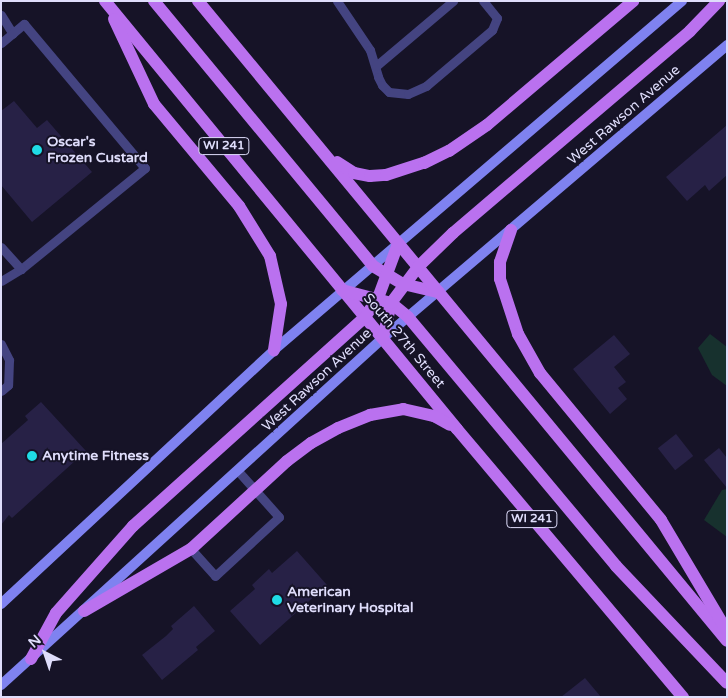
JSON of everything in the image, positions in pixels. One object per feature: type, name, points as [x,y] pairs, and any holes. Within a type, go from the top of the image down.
[{"type":"main road","name":"South 27th Street","points":[[105,1],[457,429],[683,697]]},
{"type":"main road","points":[[105,1],[154,104],[239,206],[270,256],[281,304],[274,350]]},
{"type":"main road","points":[[154,1],[373,266],[403,284],[439,292]]},
{"type":"main road","points":[[198,1],[727,641]]},
{"type":"main road","points":[[328,156],[354,172],[370,176],[386,175],[406,169],[449,151],[487,125],[633,1]]},
{"type":"main road","points":[[1,604],[274,350],[682,1]]},
{"type":"main road","points":[[383,338],[391,303],[403,284],[418,266],[690,31],[719,1]]},
{"type":"main road","name":"West Rawson Avenue","points":[[1,685],[238,472],[383,338],[727,45]]},
{"type":"main road","points":[[511,230],[500,262],[500,279],[518,334],[540,373],[661,520],[727,631]]},
{"type":"main road","points":[[31,659],[56,613],[133,526],[365,317],[378,298],[388,276],[398,244]]},
{"type":"main road","points":[[342,290],[391,303],[408,317],[616,566],[727,683]]},
{"type":"main road","points":[[84,611],[191,549],[287,461],[311,443],[338,428],[370,414],[402,409],[434,416],[457,429]]},
{"type":"lane","points":[[337,1],[370,50],[378,77],[388,92],[408,94],[426,86],[492,30],[497,18],[483,1]]},
{"type":"lane","points":[[376,66],[453,1]]},
{"type":"lane","points":[[1,15],[13,34]]},
{"type":"lane","points":[[1,43],[24,24],[145,168],[20,269],[1,281]]},
{"type":"lane","points":[[1,247],[20,269]]},
{"type":"lane","points":[[1,344],[9,360],[8,385],[1,391]]},
{"type":"lane","points":[[191,549],[216,576],[279,517],[238,472]]},
{"type":"green space","points":[[710,334],[727,347],[727,386],[712,375],[698,348]]},
{"type":"green space","points":[[727,489],[727,537],[704,520],[722,490]]},
{"type":"building","name":"Oscar's Frozen Custard","points":[[14,101],[37,128],[47,120],[92,172],[32,222],[1,185],[1,111]]},
{"type":"building","points":[[727,125],[727,175],[709,191],[705,185],[687,201],[666,177]]},
{"type":"building","points":[[614,335],[630,354],[614,367],[626,382],[618,388],[627,399],[610,414],[573,369]]},
{"type":"building","points":[[41,402],[86,451],[12,518],[9,515],[1,525],[1,444],[28,420],[25,416]]},
{"type":"building","points":[[676,434],[693,456],[675,470],[658,448]]},
{"type":"building","points":[[719,448],[727,458],[727,488],[704,460]]},
{"type":"building","name":"American Veterinary Hospital","points":[[297,551],[327,585],[260,645],[230,611],[255,589],[252,585],[269,569],[272,573]]},
{"type":"building","points":[[194,606],[215,631],[196,647],[198,650],[162,680],[142,655],[166,636],[173,629],[171,626]]},
{"type":"building","points":[[585,678],[601,697],[561,697]]},
{"type":"place","name":"Oscar's Frozen Custard","points":[[37,150]]},
{"type":"place","name":"Anytime Fitness","points":[[32,456]]},
{"type":"place","name":"American Veterinary Hospital","points":[[277,600]]}]
